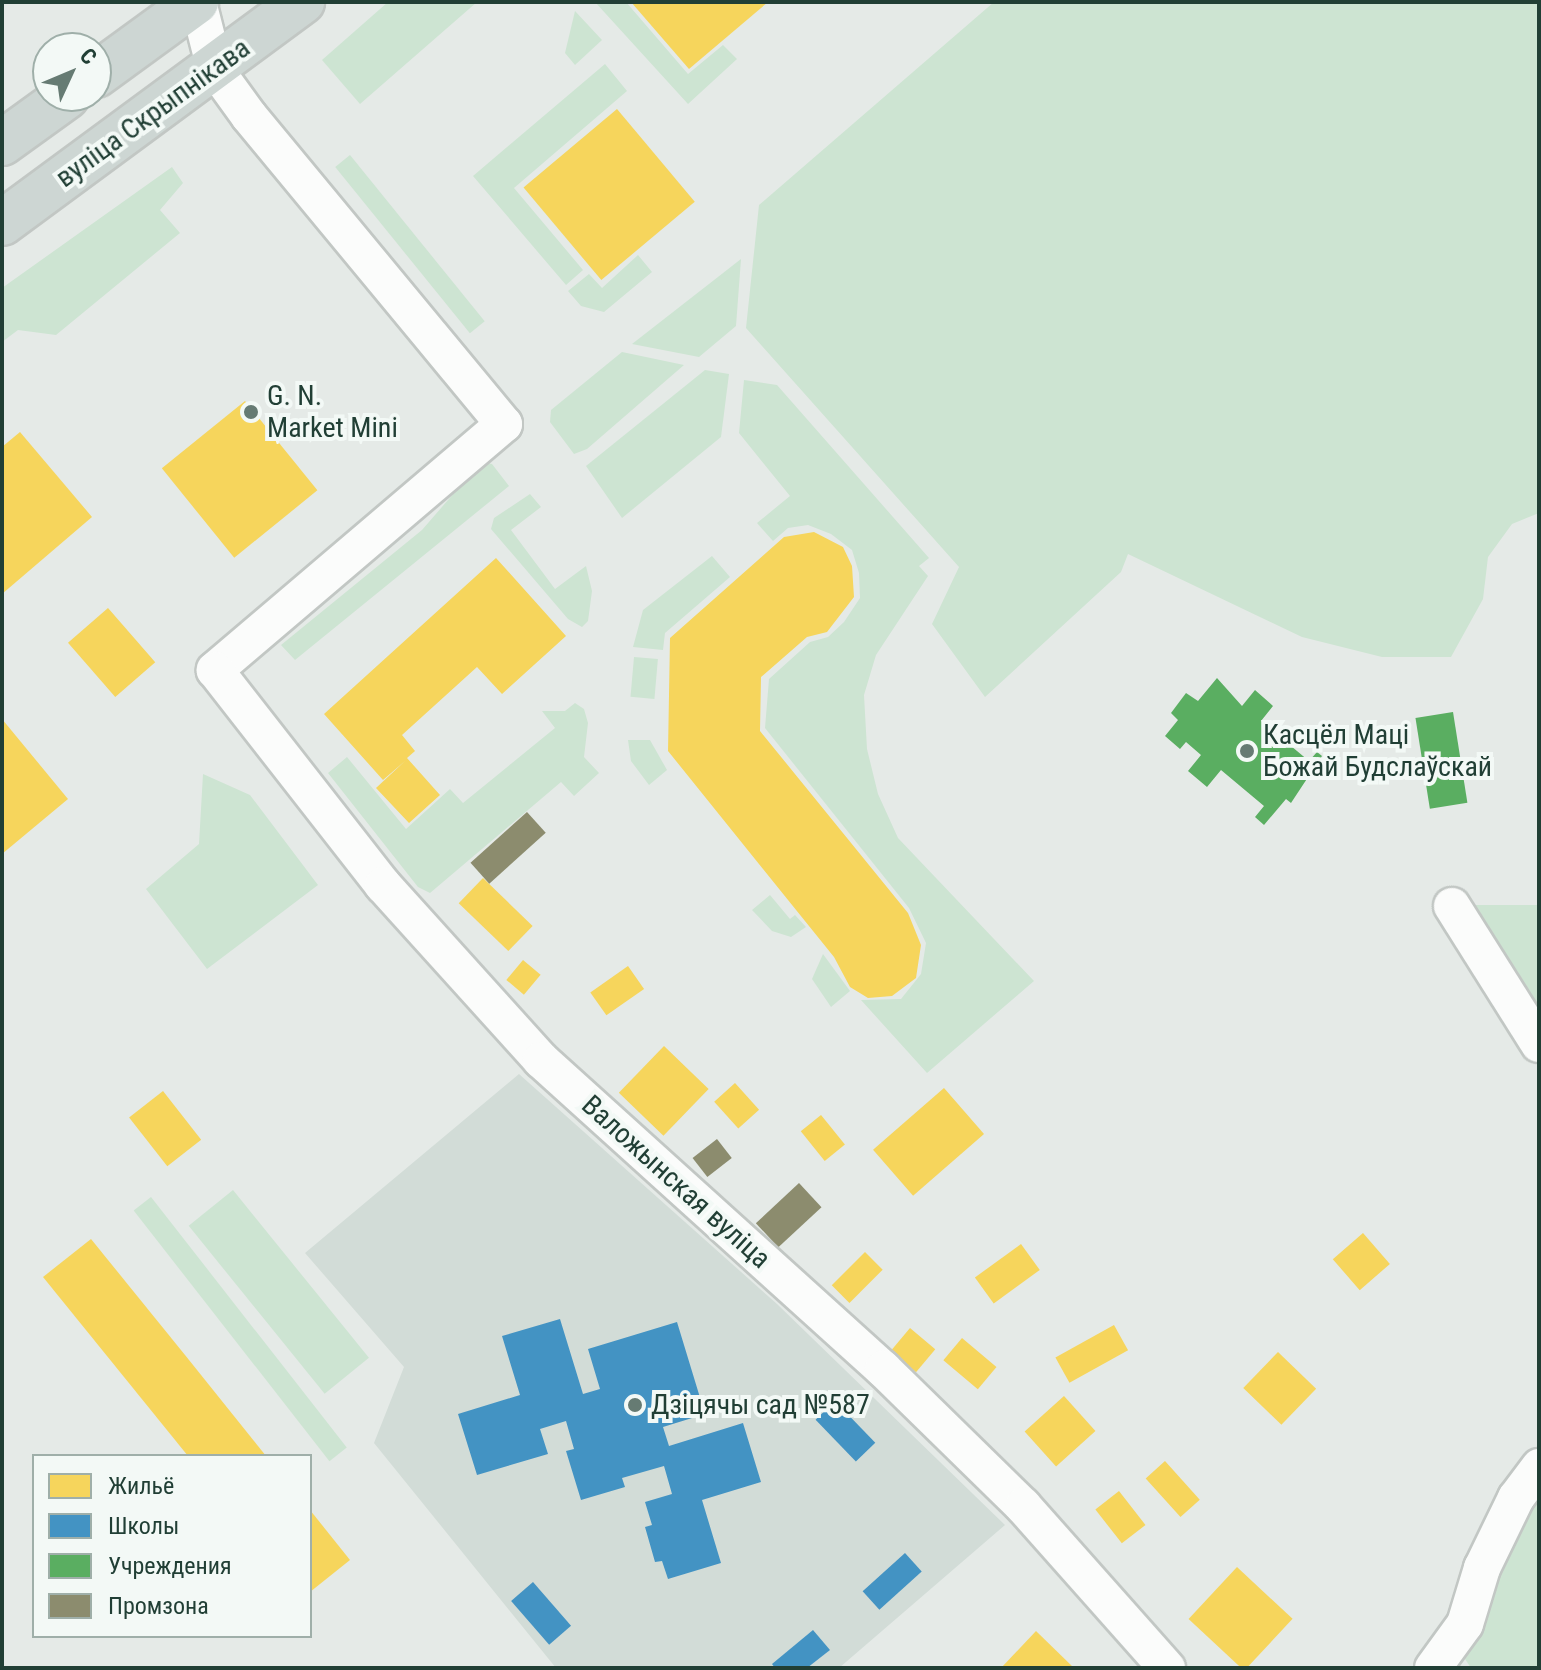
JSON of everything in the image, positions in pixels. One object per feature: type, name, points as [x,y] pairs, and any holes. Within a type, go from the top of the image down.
[{"type":"main road","points":[[112,63],[197,2]]},
{"type":"main road","name":"вуліца Скрыпнікава","points":[[2,223],[302,2]]},
{"type":"main road","points":[[2,143],[45,112]]},
{"type":"street","points":[[197,2],[215,69]]},
{"type":"street","name":"Валожынская вуліца","points":[[215,69],[249,116],[504,424],[215,670],[383,885],[541,1060],[883,1369],[1023,1506],[1167,1668]]},
{"type":"street","points":[[1452,906],[1539,1044]]},
{"type":"street","points":[[1433,1668],[1465,1624],[1489,1554],[1516,1498],[1539,1467]]},
{"type":"shaded area","name":"Дзіцячы сад №587","points":[[519,1074],[777,1304],[1005,1525],[839,1668],[556,1668],[374,1443],[404,1367],[305,1253]]},
{"type":"green space","points":[[388,2],[477,2],[360,104],[322,60]]},
{"type":"green space","points":[[595,2],[626,2],[688,74],[723,45],[737,59],[688,104]]},
{"type":"green space","points":[[994,2],[1539,2],[1539,513],[1512,524],[1488,557],[1483,599],[1451,657],[1382,657],[1302,637],[1128,554],[1121,572],[985,697],[932,624],[959,567],[746,328],[759,205]]},
{"type":"green space","points":[[575,11],[602,40],[575,65],[565,53]]},
{"type":"green space","points":[[605,64],[627,91],[514,188],[583,270],[566,285],[473,176]]},
{"type":"green space","points":[[350,155],[485,321],[470,333],[335,167]]},
{"type":"green space","points":[[172,167],[183,183],[160,210],[180,233],[56,335],[18,330],[2,342],[2,288]]},
{"type":"green space","points":[[638,255],[652,272],[604,312],[581,306],[568,291],[589,274],[602,288]]},
{"type":"green space","points":[[741,259],[736,326],[699,357],[632,344]]},
{"type":"green space","points":[[622,352],[684,365],[587,449],[574,454],[550,422],[551,410]]},
{"type":"green space","points":[[705,370],[729,374],[721,437],[622,518],[586,466]]},
{"type":"green space","points":[[744,380],[777,385],[929,558],[919,566],[928,576],[876,655],[864,695],[867,749],[878,794],[898,838],[1034,981],[927,1073],[861,1000],[901,999],[921,974],[926,943],[909,908],[765,728],[769,679],[810,642],[828,637],[844,622],[860,598],[859,573],[852,550],[831,534],[808,525],[788,528],[773,541],[757,523],[790,496],[739,433]]},
{"type":"green space","points":[[481,462],[492,464],[509,486],[295,660],[281,645],[422,530]]},
{"type":"green space","points":[[530,494],[541,507],[511,530],[555,589],[586,566],[592,591],[588,621],[582,627],[568,619],[491,529],[494,518]]},
{"type":"green space","points":[[712,556],[730,577],[665,633],[663,650],[633,647],[643,610]]},
{"type":"green space","points":[[634,657],[658,659],[654,699],[631,697]]},
{"type":"green space","points":[[575,703],[584,709],[588,723],[584,757],[599,773],[574,796],[561,782],[430,893],[418,887],[328,773],[347,757],[406,829],[450,789],[463,803],[555,728],[542,711],[565,711]]},
{"type":"green space","points":[[628,740],[650,740],[667,770],[649,785],[631,761]]},
{"type":"green space","points":[[203,774],[250,795],[318,885],[207,969],[146,889],[199,844]]},
{"type":"green space","points":[[770,895],[790,919],[795,915],[806,927],[791,937],[772,931],[752,910]]},
{"type":"green space","points":[[1470,905],[1539,905],[1539,1051]]},
{"type":"green space","points":[[823,954],[850,991],[831,1007],[812,979]]},
{"type":"green space","points":[[233,1190],[369,1358],[325,1394],[189,1226]]},
{"type":"green space","points":[[151,1197],[347,1448],[329,1461],[134,1211]]},
{"type":"green space","points":[[1539,1471],[1539,1668],[1471,1668],[1453,1641]]},
{"type":"building: Жильё","points":[[631,2],[768,2],[689,69]]},
{"type":"building: Жильё","points":[[617,109],[695,202],[601,280],[524,187]]},
{"type":"building: Жильё","points":[[245,401],[317,490],[234,558],[162,468]]},
{"type":"building: Жильё","points":[[20,432],[92,517],[2,594],[2,447]]},
{"type":"building: Жильё","points":[[814,532],[843,547],[852,566],[854,597],[827,632],[807,637],[761,677],[760,731],[908,913],[921,945],[916,978],[892,996],[868,998],[850,987],[834,957],[668,751],[670,638],[784,537]]},
{"type":"building: Жильё","points":[[496,558],[566,636],[502,694],[477,667],[402,735],[415,751],[407,758],[440,795],[409,823],[376,788],[405,761],[383,780],[324,714]]},
{"type":"building: Жильё","points":[[108,608],[155,662],[115,697],[68,643]]},
{"type":"building: Жильё","points":[[2,719],[68,799],[2,854]]},
{"type":"building: Жильё","points":[[483,878],[533,926],[508,951],[459,903]]},
{"type":"building: Жильё","points":[[523,960],[541,975],[524,995],[506,980]]},
{"type":"building: Жильё","points":[[628,966],[644,989],[606,1015],[590,992]]},
{"type":"building: Жильё","points":[[664,1046],[709,1089],[663,1136],[619,1093]]},
{"type":"building: Жильё","points":[[735,1083],[759,1110],[738,1128],[714,1102]]},
{"type":"building: Жильё","points":[[944,1088],[984,1134],[913,1196],[873,1150]]},
{"type":"building: Жильё","points":[[163,1091],[201,1140],[167,1166],[129,1117]]},
{"type":"building: Жильё","points":[[821,1115],[845,1145],[825,1161],[801,1131]]},
{"type":"building: Жильё","points":[[1363,1233],[1390,1264],[1360,1290],[1333,1259]]},
{"type":"building: Жильё","points":[[91,1239],[264,1454],[186,1454],[43,1277]]},
{"type":"building: Жильё","points":[[1021,1244],[1040,1270],[994,1303],[975,1278]]},
{"type":"building: Жильё","points":[[865,1252],[883,1270],[849,1303],[832,1285]]},
{"type":"building: Жильё","points":[[1114,1325],[1128,1350],[1069,1383],[1055,1357]]},
{"type":"building: Жильё","points":[[910,1328],[935,1349],[916,1372],[891,1351]]},
{"type":"building: Жильё","points":[[962,1338],[996,1367],[978,1389],[943,1360]]},
{"type":"building: Жильё","points":[[1278,1352],[1316,1389],[1281,1425],[1243,1388]]},
{"type":"building: Жильё","points":[[1064,1396],[1095,1431],[1056,1466],[1025,1431]]},
{"type":"building: Жильё","points":[[1165,1461],[1200,1500],[1180,1517],[1146,1478]]},
{"type":"building: Жильё","points":[[1119,1491],[1145,1525],[1122,1543],[1095,1509]]},
{"type":"building: Жильё","points":[[312,1512],[350,1560],[312,1590]]},
{"type":"building: Жильё","points":[[1237,1567],[1293,1619],[1247,1668],[1241,1668],[1189,1619]]},
{"type":"building: Жильё","points":[[1036,1631],[1074,1668],[1001,1668]]},
{"type":"building: Школы","points":[[560,1319],[583,1394],[600,1389],[588,1349],[677,1322],[705,1414],[663,1427],[669,1446],[743,1423],[761,1482],[702,1500],[721,1563],[668,1579],[662,1561],[655,1562],[645,1527],[652,1525],[645,1502],[672,1494],[664,1466],[622,1478],[625,1487],[581,1500],[566,1451],[574,1449],[566,1421],[540,1429],[548,1454],[477,1475],[458,1414],[520,1395],[502,1336]]},
{"type":"building: Школы","points":[[835,1401],[875,1443],[856,1461],[816,1420]]},
{"type":"building: Школы","points":[[905,1553],[922,1572],[879,1610],[863,1591]]},
{"type":"building: Школы","points":[[533,1582],[571,1626],[549,1645],[511,1601]]},
{"type":"building: Школы","points":[[813,1630],[830,1650],[807,1668],[775,1668],[772,1664]]},
{"type":"building: Учреждения","name":"Касцёл Маці Божай Будслаўскай","points":[[1217,678],[1242,706],[1255,690],[1273,706],[1261,721],[1309,761],[1317,752],[1322,756],[1291,803],[1286,799],[1264,825],[1255,817],[1264,806],[1221,770],[1207,787],[1188,771],[1201,755],[1186,742],[1180,749],[1165,736],[1178,720],[1171,713],[1186,693],[1198,701]]},
{"type":"building: Учреждения","points":[[1453,712],[1467,803],[1430,809],[1415,718]]},
{"type":"building: Промзона","points":[[527,812],[546,833],[489,884],[471,863]]},
{"type":"building: Промзона","points":[[717,1139],[732,1158],[707,1177],[693,1158]]},
{"type":"building: Промзона","points":[[799,1183],[822,1207],[778,1247],[756,1223]]},
{"type":"place","name":"G. N. Market Mini","points":[[251,412]]},
{"type":"place","name":"Касцёл Маці Божай Будслаўскай","points":[[1247,751]]},
{"type":"place","name":"Дзіцячы сад №587","points":[[635,1405]]}]
